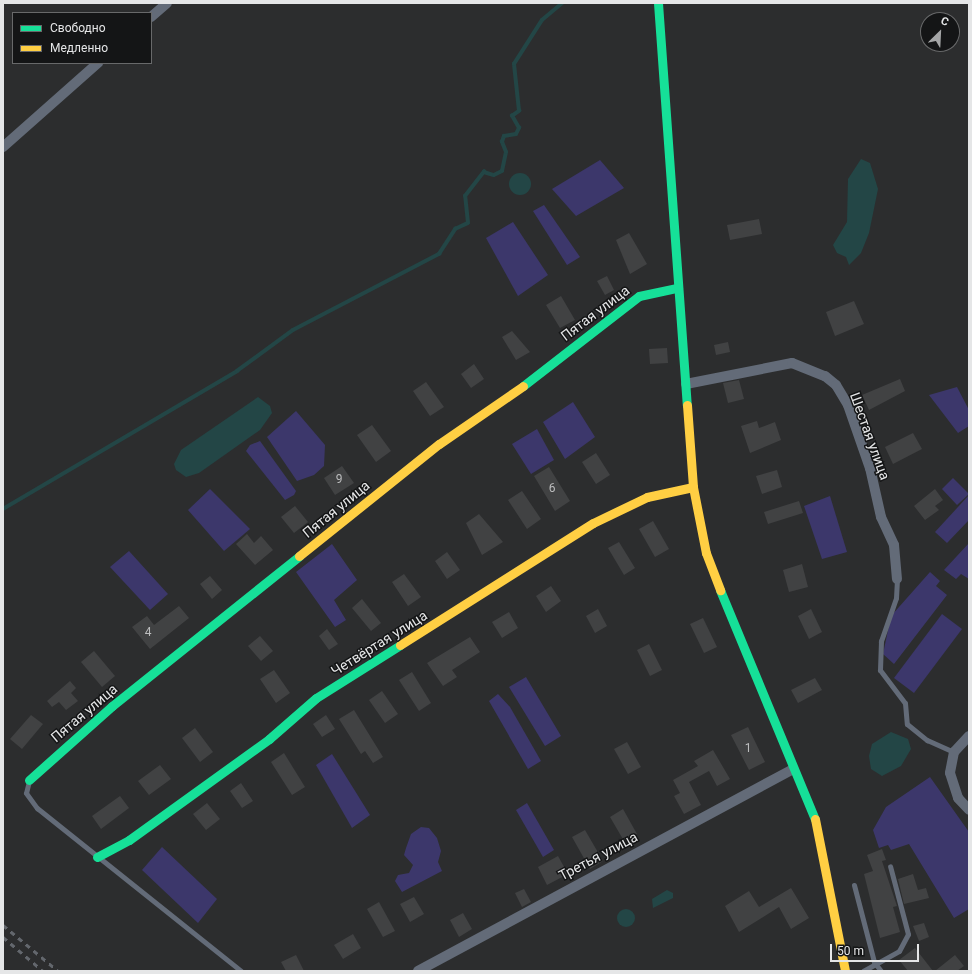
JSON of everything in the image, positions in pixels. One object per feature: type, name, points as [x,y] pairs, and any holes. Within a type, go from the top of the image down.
[{"type":"street","points":[[152,16],[167,3]]},
{"type":"street","points":[[658,3],[693,487],[706,553],[793,769],[818,825],[845,971]]},
{"type":"street","points":[[3,147],[97,64]]},
{"type":"street","name":"Пятая улица","points":[[29,780],[112,706],[438,444],[523,386],[639,296],[678,288]]},
{"type":"street","name":"Шестая улица","points":[[686,384],[792,364],[825,376],[836,385],[848,405],[870,468],[881,517],[894,545],[897,579]]},
{"type":"street","name":"Четвёртая улица","points":[[97,857],[128,840],[269,739],[316,698],[594,523],[647,497],[693,487]]},
{"type":"street","points":[[969,736],[954,752],[950,773],[958,798],[969,810]]},
{"type":"street","name":"Третья улица","points":[[418,971],[793,769]]},
{"type":"lane","points":[[897,579],[896,598],[881,641],[880,670],[905,703],[907,724],[927,740],[954,752]]},
{"type":"lane","points":[[29,780],[26,793],[37,808],[241,971]]},
{"type":"lane","points":[[863,971],[874,962],[899,951],[908,934],[890,866]]},
{"type":"lane","points":[[854,885],[874,962],[881,971]]},
{"type":"shaded area","points":[[600,160],[624,188],[576,216],[552,189]]},
{"type":"shaded area","points":[[544,205],[580,257],[567,265],[533,211]]},
{"type":"shaded area","points":[[513,222],[548,275],[518,296],[486,238]]},
{"type":"shaded area","points":[[957,387],[969,410],[969,426],[958,433],[929,395]]},
{"type":"shaded area","points":[[573,402],[595,437],[565,459],[543,422]]},
{"type":"shaded area","points":[[296,411],[325,445],[324,466],[314,475],[297,481],[267,437]]},
{"type":"shaded area","points":[[537,429],[554,460],[531,474],[512,444]]},
{"type":"shaded area","points":[[260,441],[296,491],[294,495],[285,500],[246,451],[250,445]]},
{"type":"shaded area","points":[[953,478],[969,494],[957,505],[942,489]]},
{"type":"shaded area","points":[[210,489],[250,529],[224,551],[188,510]]},
{"type":"shaded area","points":[[969,495],[969,520],[947,543],[935,532]]},
{"type":"shaded area","points":[[830,496],[847,552],[822,559],[804,506]]},
{"type":"shaded area","points":[[969,543],[969,579],[961,574],[956,579],[944,570]]},
{"type":"shaded area","points":[[332,544],[357,580],[334,600],[346,620],[335,627],[296,572]]},
{"type":"shaded area","points":[[129,551],[168,594],[150,610],[110,567]]},
{"type":"shaded area","points":[[930,572],[940,581],[936,586],[947,595],[894,664],[883,654],[891,616]]},
{"type":"shaded area","points":[[942,614],[962,629],[914,693],[894,678]]},
{"type":"shaded area","points":[[526,677],[561,736],[545,746],[509,687]]},
{"type":"shaded area","points":[[498,694],[510,707],[541,761],[528,769],[489,701]]},
{"type":"shaded area","points":[[332,754],[370,815],[352,828],[316,765]]},
{"type":"shaded area","points":[[930,777],[969,832],[969,909],[954,918],[909,844],[891,850],[888,845],[879,848],[873,830],[886,807]]},
{"type":"shaded area","points":[[527,803],[554,850],[543,857],[516,810]]},
{"type":"shaded area","points":[[421,827],[429,828],[437,838],[441,851],[438,862],[442,871],[402,892],[395,881],[398,875],[409,873],[413,865],[404,855],[411,834]]},
{"type":"shaded area","points":[[162,847],[217,899],[198,923],[142,870]]},
{"type":"water","points":[[861,159],[870,163],[878,189],[869,233],[861,253],[849,265],[846,257],[837,253],[833,245],[847,222],[848,179]]},
{"type":"water","points":[[520,173],[528,176],[531,184],[528,192],[520,195],[512,192],[509,184],[512,176]]},
{"type":"water","points":[[258,397],[270,406],[272,413],[260,430],[199,473],[186,477],[176,470],[174,464],[181,450]]},
{"type":"water","points":[[891,732],[908,739],[911,749],[901,766],[882,776],[871,769],[869,756],[872,744]]},
{"type":"water","points":[[667,890],[673,893],[673,898],[653,908],[652,899]]},
{"type":"water","points":[[622,909],[630,909],[635,914],[633,925],[630,927],[622,927],[617,922],[617,914]]},
{"type":"building","points":[[759,219],[762,234],[730,240],[727,225]]},
{"type":"building","points":[[629,233],[647,264],[630,274],[616,240]]},
{"type":"building","points":[[607,276],[614,290],[605,295],[597,281]]},
{"type":"building","points":[[561,296],[575,320],[560,328],[546,305]]},
{"type":"building","points":[[854,301],[864,324],[835,336],[826,312]]},
{"type":"building","points":[[512,331],[530,352],[516,360],[502,337]]},
{"type":"building","points":[[728,342],[730,352],[716,355],[714,345]]},
{"type":"building","points":[[667,348],[668,363],[650,364],[649,349]]},
{"type":"building","points":[[474,364],[484,379],[471,388],[461,374]]},
{"type":"building","points":[[900,379],[905,391],[869,410],[862,395]]},
{"type":"building","points":[[739,380],[744,399],[728,403],[723,383]]},
{"type":"building","points":[[426,382],[444,407],[430,416],[413,391]]},
{"type":"building","points":[[757,421],[759,428],[775,422],[781,440],[750,453],[741,426]]},
{"type":"building","points":[[372,425],[391,451],[376,462],[357,435]]},
{"type":"building","points":[[913,433],[922,449],[893,464],[885,447]]},
{"type":"building","points":[[596,453],[610,475],[596,484],[582,462]]},
{"type":"building","points":[[342,466],[354,483],[335,495],[324,478]]},
{"type":"building","points":[[549,467],[570,501],[555,511],[534,476]]},
{"type":"building","points":[[777,470],[782,487],[762,494],[756,476]]},
{"type":"building","points":[[935,489],[943,500],[935,506],[939,510],[925,520],[914,506]]},
{"type":"building","points":[[522,491],[541,519],[527,529],[508,500]]},
{"type":"building","points":[[799,501],[803,513],[768,524],[764,512]]},
{"type":"building","points":[[295,506],[308,522],[294,533],[281,517]]},
{"type":"building","points":[[479,514],[503,542],[482,555],[466,523]]},
{"type":"building","points":[[653,521],[669,549],[655,557],[639,529]]},
{"type":"building","points":[[247,534],[254,543],[261,536],[273,550],[255,565],[236,544]]},
{"type":"building","points":[[619,542],[635,568],[624,575],[608,548]]},
{"type":"building","points":[[447,552],[460,570],[447,579],[435,561]]},
{"type":"building","points":[[802,564],[808,587],[789,592],[783,570]]},
{"type":"building","points":[[404,574],[421,597],[408,606],[392,582]]},
{"type":"building","points":[[210,576],[222,590],[212,599],[200,584]]},
{"type":"building","points":[[551,586],[561,601],[546,612],[536,596]]},
{"type":"building","points":[[362,599],[381,623],[371,631],[352,608]]},
{"type":"building","points":[[179,606],[189,618],[150,649],[132,627],[147,616],[154,625]]},
{"type":"building","points":[[598,609],[607,626],[595,633],[586,616]]},
{"type":"building","points":[[811,609],[822,632],[809,639],[798,616]]},
{"type":"building","points":[[509,612],[518,628],[502,638],[492,622]]},
{"type":"building","points":[[703,618],[717,647],[704,653],[690,624]]},
{"type":"building","points":[[327,629],[338,644],[329,650],[319,636]]},
{"type":"building","points":[[260,636],[273,651],[261,661],[248,646]]},
{"type":"building","points":[[470,637],[480,652],[452,670],[457,677],[443,686],[427,663]]},
{"type":"building","points":[[649,644],[662,670],[650,676],[637,650]]},
{"type":"building","points":[[94,651],[115,676],[102,687],[81,662]]},
{"type":"building","points":[[274,670],[290,693],[276,703],[260,679]]},
{"type":"building","points":[[412,672],[431,703],[419,711],[399,680]]},
{"type":"building","points":[[815,678],[822,690],[798,703],[791,690]]},
{"type":"building","points":[[70,681],[76,688],[71,693],[78,701],[66,710],[59,702],[52,707],[47,701]]},
{"type":"building","points":[[382,691],[398,714],[385,723],[369,700]]},
{"type":"building","points":[[354,710],[383,757],[373,763],[365,751],[361,754],[339,719]]},
{"type":"building","points":[[31,715],[43,724],[22,749],[10,739]]},
{"type":"building","points":[[326,715],[335,729],[322,737],[313,724]]},
{"type":"building","points":[[748,727],[765,762],[749,770],[731,735]]},
{"type":"building","points":[[195,728],[213,752],[200,762],[182,738]]},
{"type":"building","points":[[627,742],[641,767],[628,774],[614,749]]},
{"type":"building","points":[[713,750],[730,779],[717,786],[709,771],[689,782],[701,805],[684,814],[674,796],[680,793],[673,780],[698,766],[694,761]]},
{"type":"building","points":[[284,753],[305,787],[292,795],[271,762]]},
{"type":"building","points":[[160,765],[171,779],[149,795],[138,781]]},
{"type":"building","points":[[241,783],[253,801],[242,808],[230,791]]},
{"type":"building","points":[[120,796],[129,808],[101,829],[92,816]]},
{"type":"building","points":[[207,803],[220,819],[206,830],[193,814]]},
{"type":"building","points":[[623,809],[637,834],[624,841],[610,817]]},
{"type":"building","points":[[585,830],[603,861],[590,869],[572,837]]},
{"type":"building","points":[[882,849],[886,860],[882,861],[897,906],[893,907],[900,932],[880,938],[864,874],[873,871],[867,855]]},
{"type":"building","points":[[558,856],[568,874],[547,885],[538,867]]},
{"type":"building","points":[[913,874],[918,890],[926,888],[929,898],[904,904],[898,879]]},
{"type":"building","points":[[791,888],[809,918],[791,929],[779,907],[739,932],[725,906],[749,891],[759,907]]},
{"type":"building","points":[[524,889],[531,902],[522,907],[515,893]]},
{"type":"building","points":[[414,897],[424,914],[410,922],[400,904]]},
{"type":"building","points":[[379,902],[395,931],[383,937],[367,909]]},
{"type":"building","points":[[463,913],[472,929],[459,937],[450,920]]},
{"type":"building","points":[[924,923],[929,937],[919,941],[913,926]]},
{"type":"building","points":[[353,934],[361,948],[343,959],[334,945]]},
{"type":"building","points":[[915,948],[933,971],[908,971],[899,960]]},
{"type":"building","points":[[296,955],[304,971],[286,971],[281,962]]},
{"type":"building","points":[[955,955],[964,966],[957,971],[935,971]]},
{"type":"waterway","points":[[3,509],[237,371],[293,330],[439,254],[455,229],[468,223],[465,196],[484,172],[494,175],[502,171],[506,152],[502,142],[504,136],[516,134],[519,128],[512,116],[519,111],[514,64],[542,20],[562,3]]},
{"type":"railway","points":[[3,925],[58,971]]},
{"type":"railway","points":[[3,937],[43,971]]},
{"type":"traffic: fast","points":[[658,3],[687,405]]},
{"type":"traffic: fast","points":[[523,386],[639,296],[678,288]]},
{"type":"traffic: fast","points":[[29,780],[112,706],[299,556]]},
{"type":"traffic: fast","points":[[720,590],[815,819]]},
{"type":"traffic: fast","points":[[97,857],[129,840],[269,739],[316,698],[400,645]]},
{"type":"traffic: slow","points":[[299,556],[439,444],[523,386]]},
{"type":"traffic: slow","points":[[687,405],[693,487],[706,553],[720,590]]},
{"type":"traffic: slow","points":[[400,645],[593,523],[647,497],[693,487]]},
{"type":"traffic: slow","points":[[815,819],[845,971]]}]
